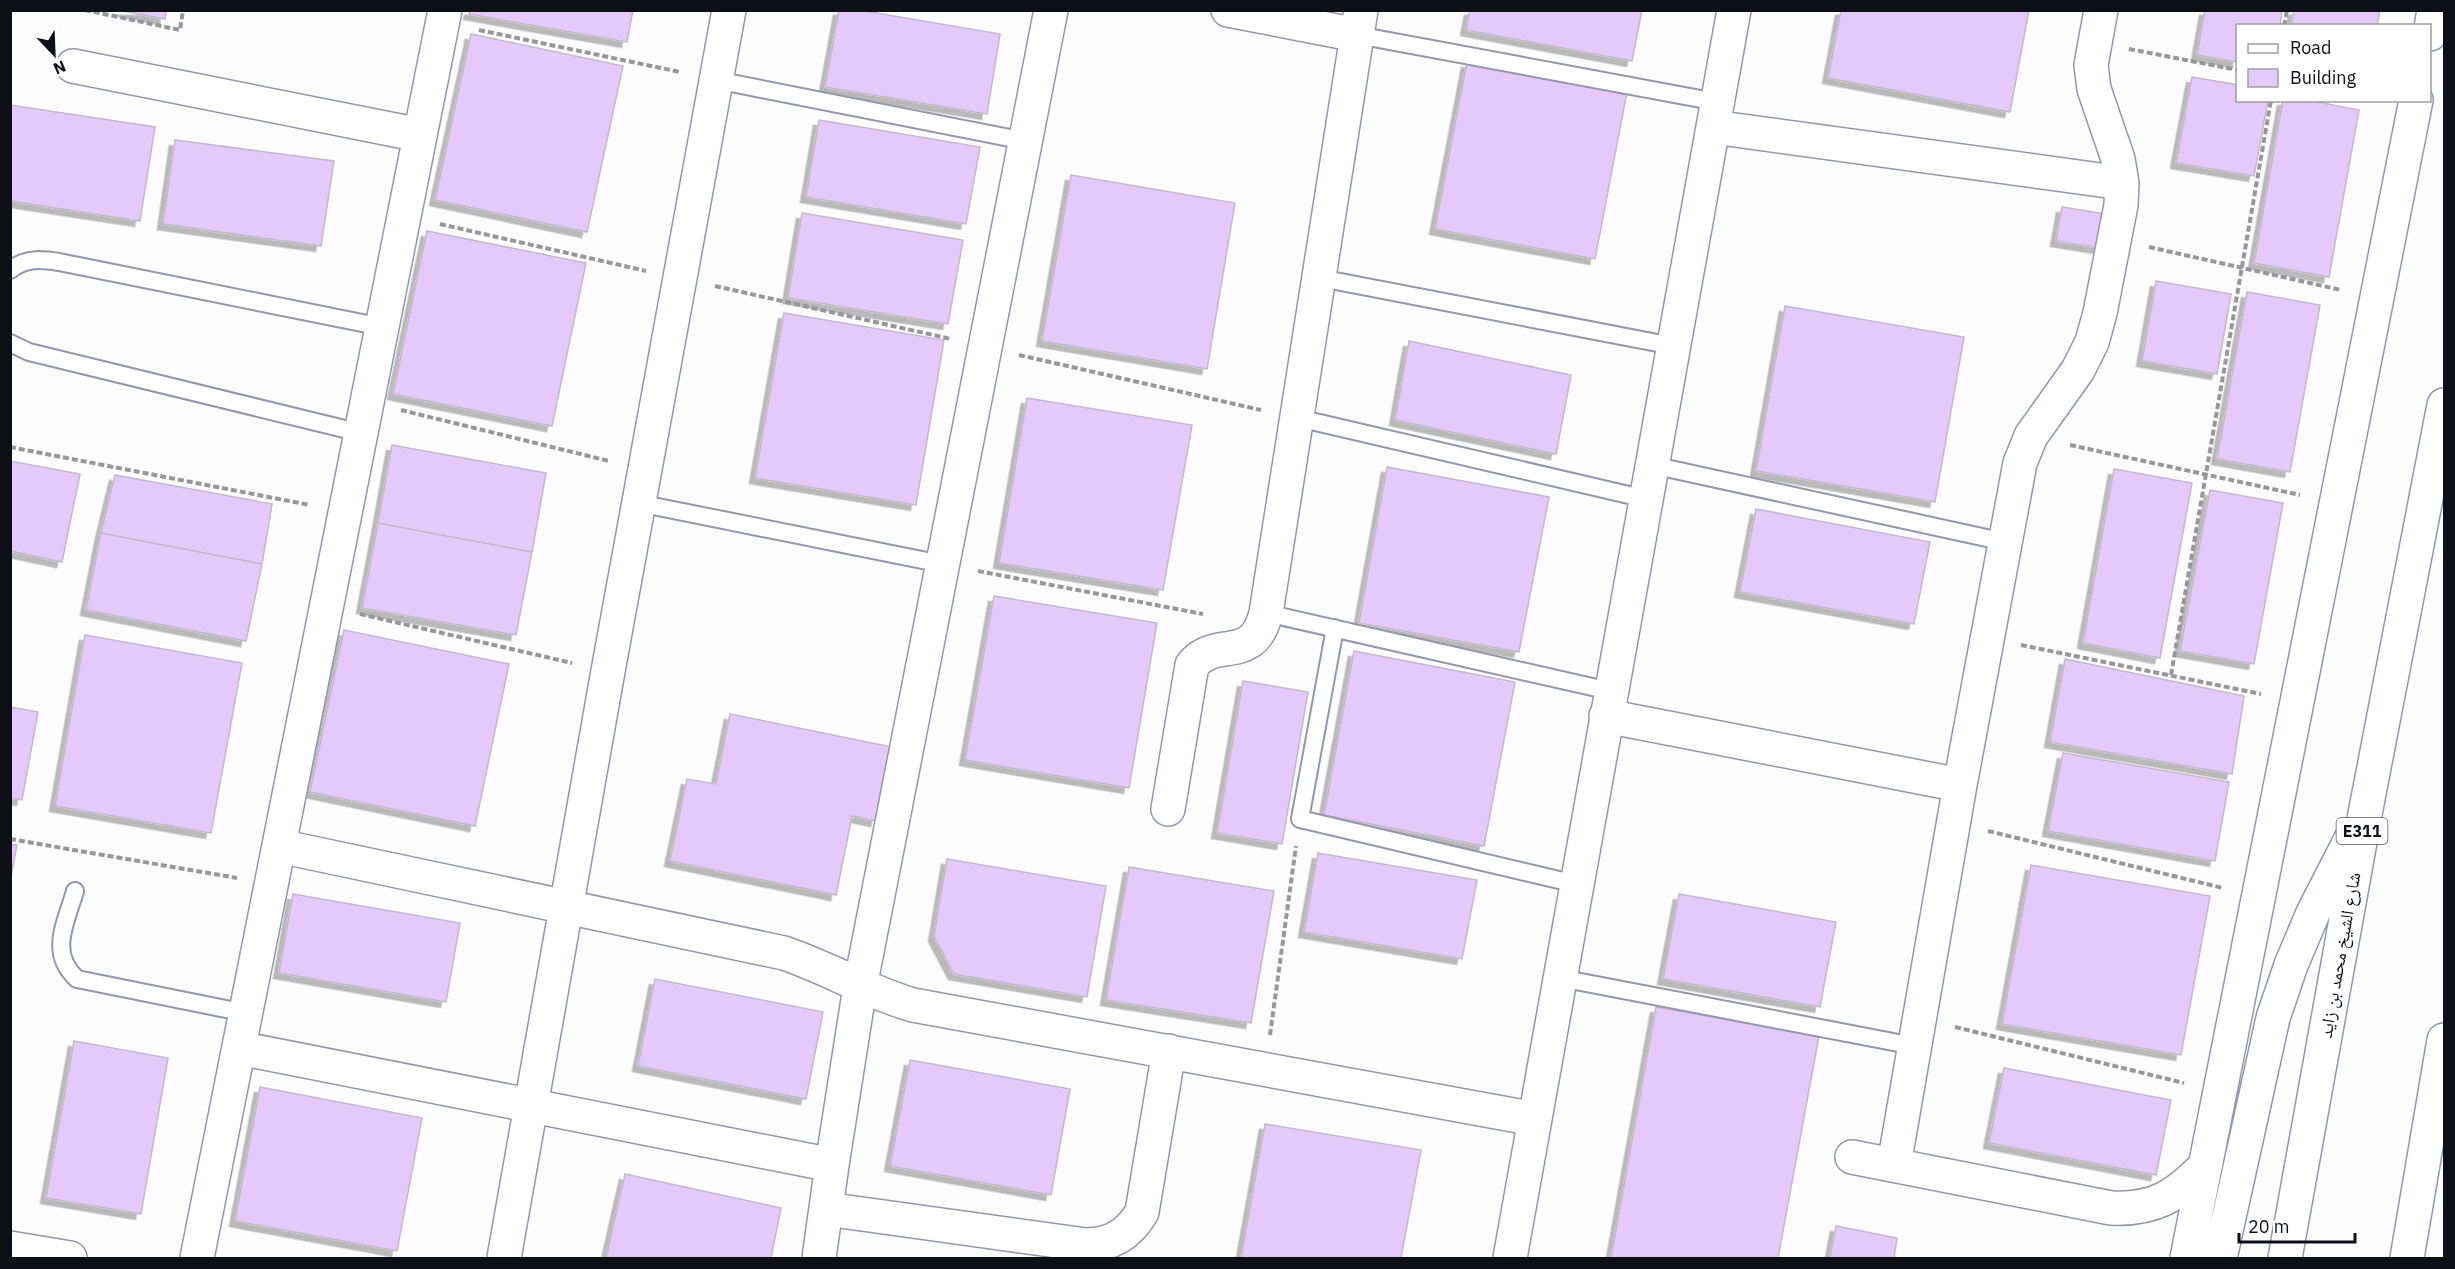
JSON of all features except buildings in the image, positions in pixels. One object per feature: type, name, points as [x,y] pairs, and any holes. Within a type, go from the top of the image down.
[{"type":"main road","points":[[504,1258],[608,671],[729,10]]},
{"type":"main road","points":[[819,1258],[860,987],[1051,10]]},
{"type":"main road","points":[[1168,809],[1192,665],[1207,653],[1245,645],[1263,626],[1298,418],[1359,23],[1228,10]]},
{"type":"main road","points":[[1510,1258],[1734,10]]},
{"type":"main road","points":[[2431,28],[2434,10]]},
{"type":"main road","points":[[197,1258],[444,16]]},
{"type":"main road","points":[[1894,1165],[1953,823],[2020,463],[2031,436],[2078,370],[2091,342],[2100,313],[2121,205],[2122,183],[2114,142],[2094,89],[2091,65],[2098,26]]},
{"type":"main road","points":[[73,66],[420,135]]},
{"type":"main road","points":[[2187,1258],[2416,102]]},
{"type":"main road","points":[[1715,114],[2122,183]]},
{"type":"main road","name":"شارع الشيخ محمد بن زايد","points":[[2286,1258],[2365,813],[2445,405]]},
{"type":"main road","points":[[1608,704],[1960,785]]},
{"type":"main road","points":[[2220,1258],[2273,1018],[2313,913],[2365,813]]},
{"type":"main road","points":[[279,846],[784,952],[811,962],[860,987],[913,1005],[1535,1119]]},
{"type":"main road","points":[[2407,1258],[2445,1040]]},
{"type":"main road","points":[[239,1048],[832,1165]]},
{"type":"main road","points":[[826,1209],[1086,1245],[1100,1245],[1113,1241],[1135,1224],[1142,1212],[1169,1051]]},
{"type":"main road","points":[[1852,1157],[2112,1208],[2133,1209],[2173,1196],[2205,1166]]},
{"type":"main road","points":[[10,1248],[70,1258]]},
{"type":"lane","points":[[1359,23],[1715,114]]},
{"type":"lane","points":[[716,80],[1025,141]]},
{"type":"lane","points":[[10,270],[20,263],[39,259],[59,262],[382,327]]},
{"type":"lane","points":[[1320,278],[1673,346]]},
{"type":"lane","points":[[10,344],[29,352],[361,434]]},
{"type":"lane","points":[[1298,418],[1646,498]]},
{"type":"lane","points":[[1652,465],[2005,542]]},
{"type":"lane","points":[[639,503],[942,564]]},
{"type":"lane","points":[[1266,613],[1335,628],[1608,704]]},
{"type":"lane","points":[[1335,628],[1300,819],[1576,884]]},
{"type":"lane","points":[[75,891],[60,952],[63,962],[77,979],[246,1013]]},
{"type":"lane","points":[[1560,978],[1917,1032]]},
{"type":"path","points":[[85,10],[180,30],[183,10]]},
{"type":"path","points":[[444,16],[716,80]]},
{"type":"path","points":[[2098,26],[2236,69]]},
{"type":"path","points":[[2171,675],[2271,102]]},
{"type":"path","points":[[404,215],[1298,418]]},
{"type":"path","points":[[2114,239],[2377,298]]},
{"type":"path","points":[[367,402],[645,470]]},
{"type":"path","points":[[2031,436],[2336,502]]},
{"type":"path","points":[[10,447],[345,512]]},
{"type":"path","points":[[942,564],[1206,615]]},
{"type":"path","points":[[326,606],[608,671]]},
{"type":"path","points":[[1988,638],[2297,701]]},
{"type":"path","points":[[1266,1069],[1300,819]]},
{"type":"path","points":[[1953,823],[2258,897]]},
{"type":"path","points":[[10,839],[271,884]]},
{"type":"path","points":[[1917,1032],[2220,1091]]}]
